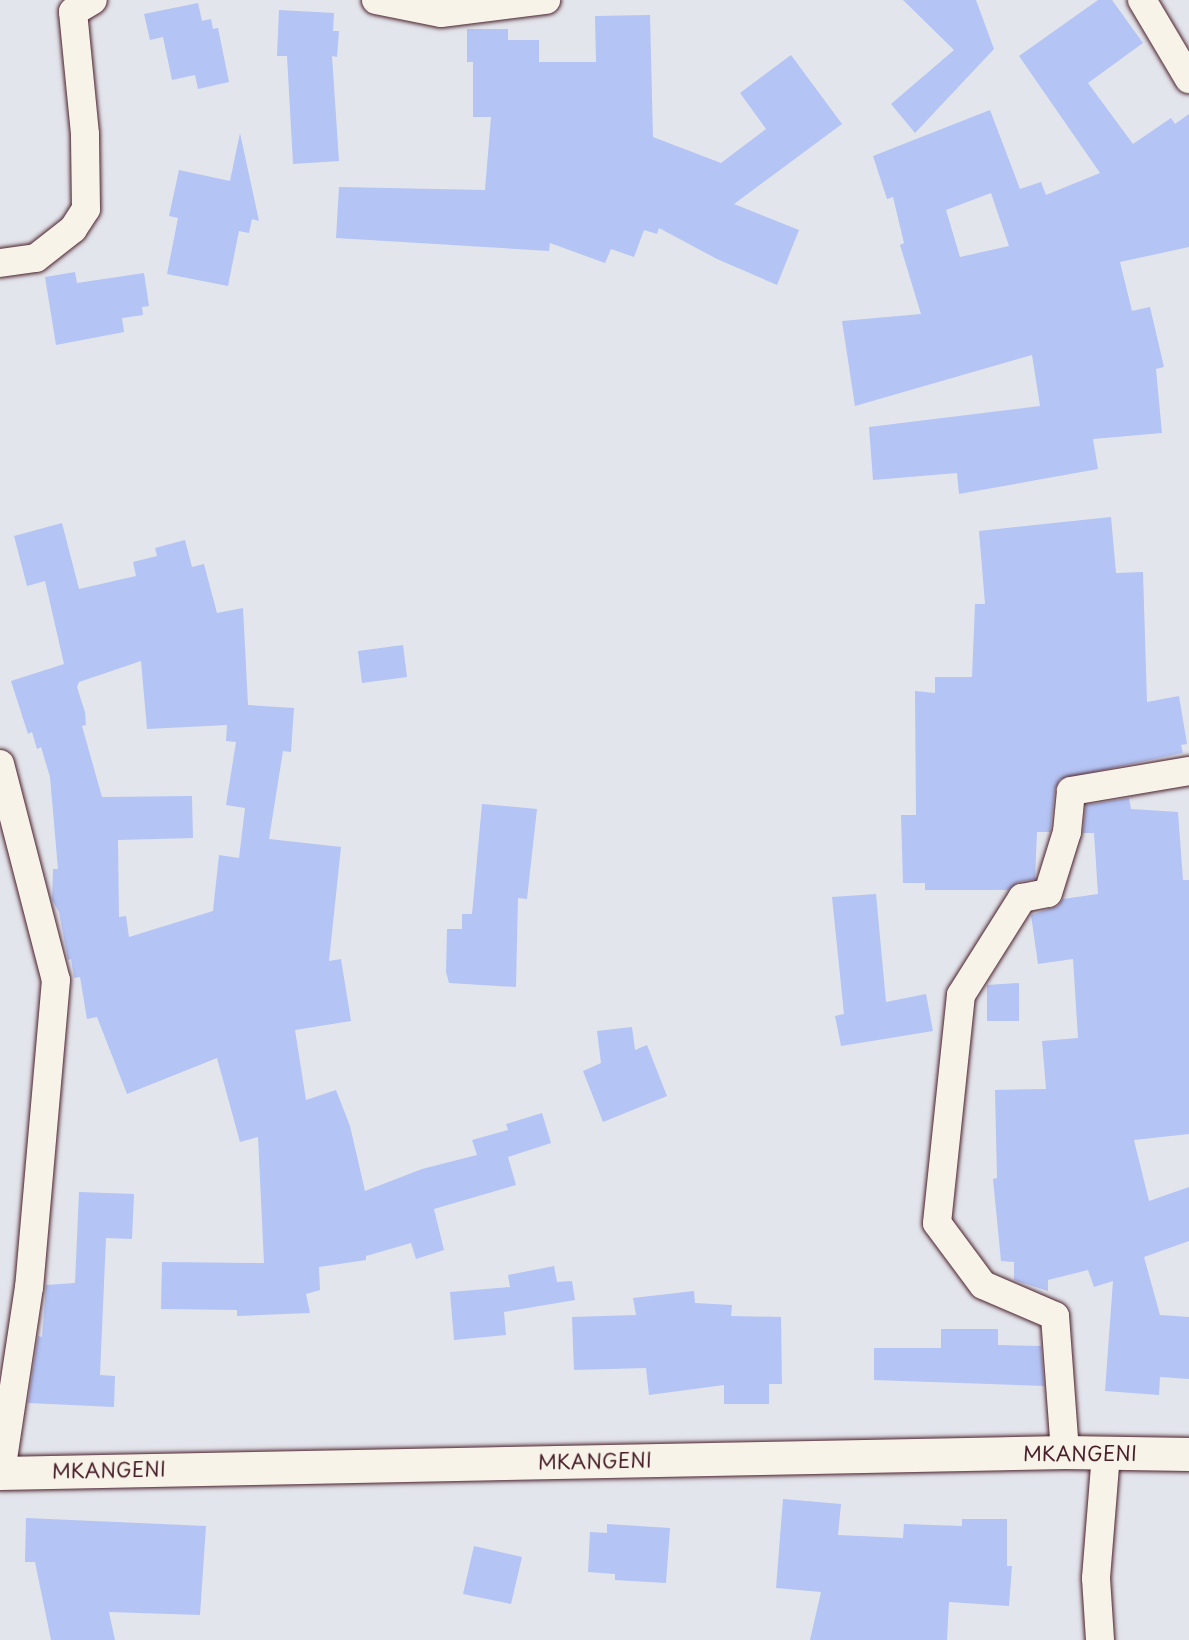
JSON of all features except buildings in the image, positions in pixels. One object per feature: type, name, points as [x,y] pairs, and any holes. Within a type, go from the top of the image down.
[{"type":"street","points":[[376,0],[441,13],[546,0]]},
{"type":"street","points":[[1142,0],[1189,79]]},
{"type":"street","points":[[0,263],[36,258],[73,229],[86,209],[85,134],[72,4]]},
{"type":"street","points":[[0,764],[56,980],[29,1287],[0,1473]]},
{"type":"street","points":[[1065,1452],[1055,1316],[983,1286],[938,1223],[962,995],[1022,898],[1048,893],[1067,832],[1071,791],[1189,771]]},
{"type":"street","name":"MKANGENI","points":[[0,1473],[1065,1452],[1189,1454]]},
{"type":"street","points":[[1100,1640],[1096,1578],[1106,1453]]}]
